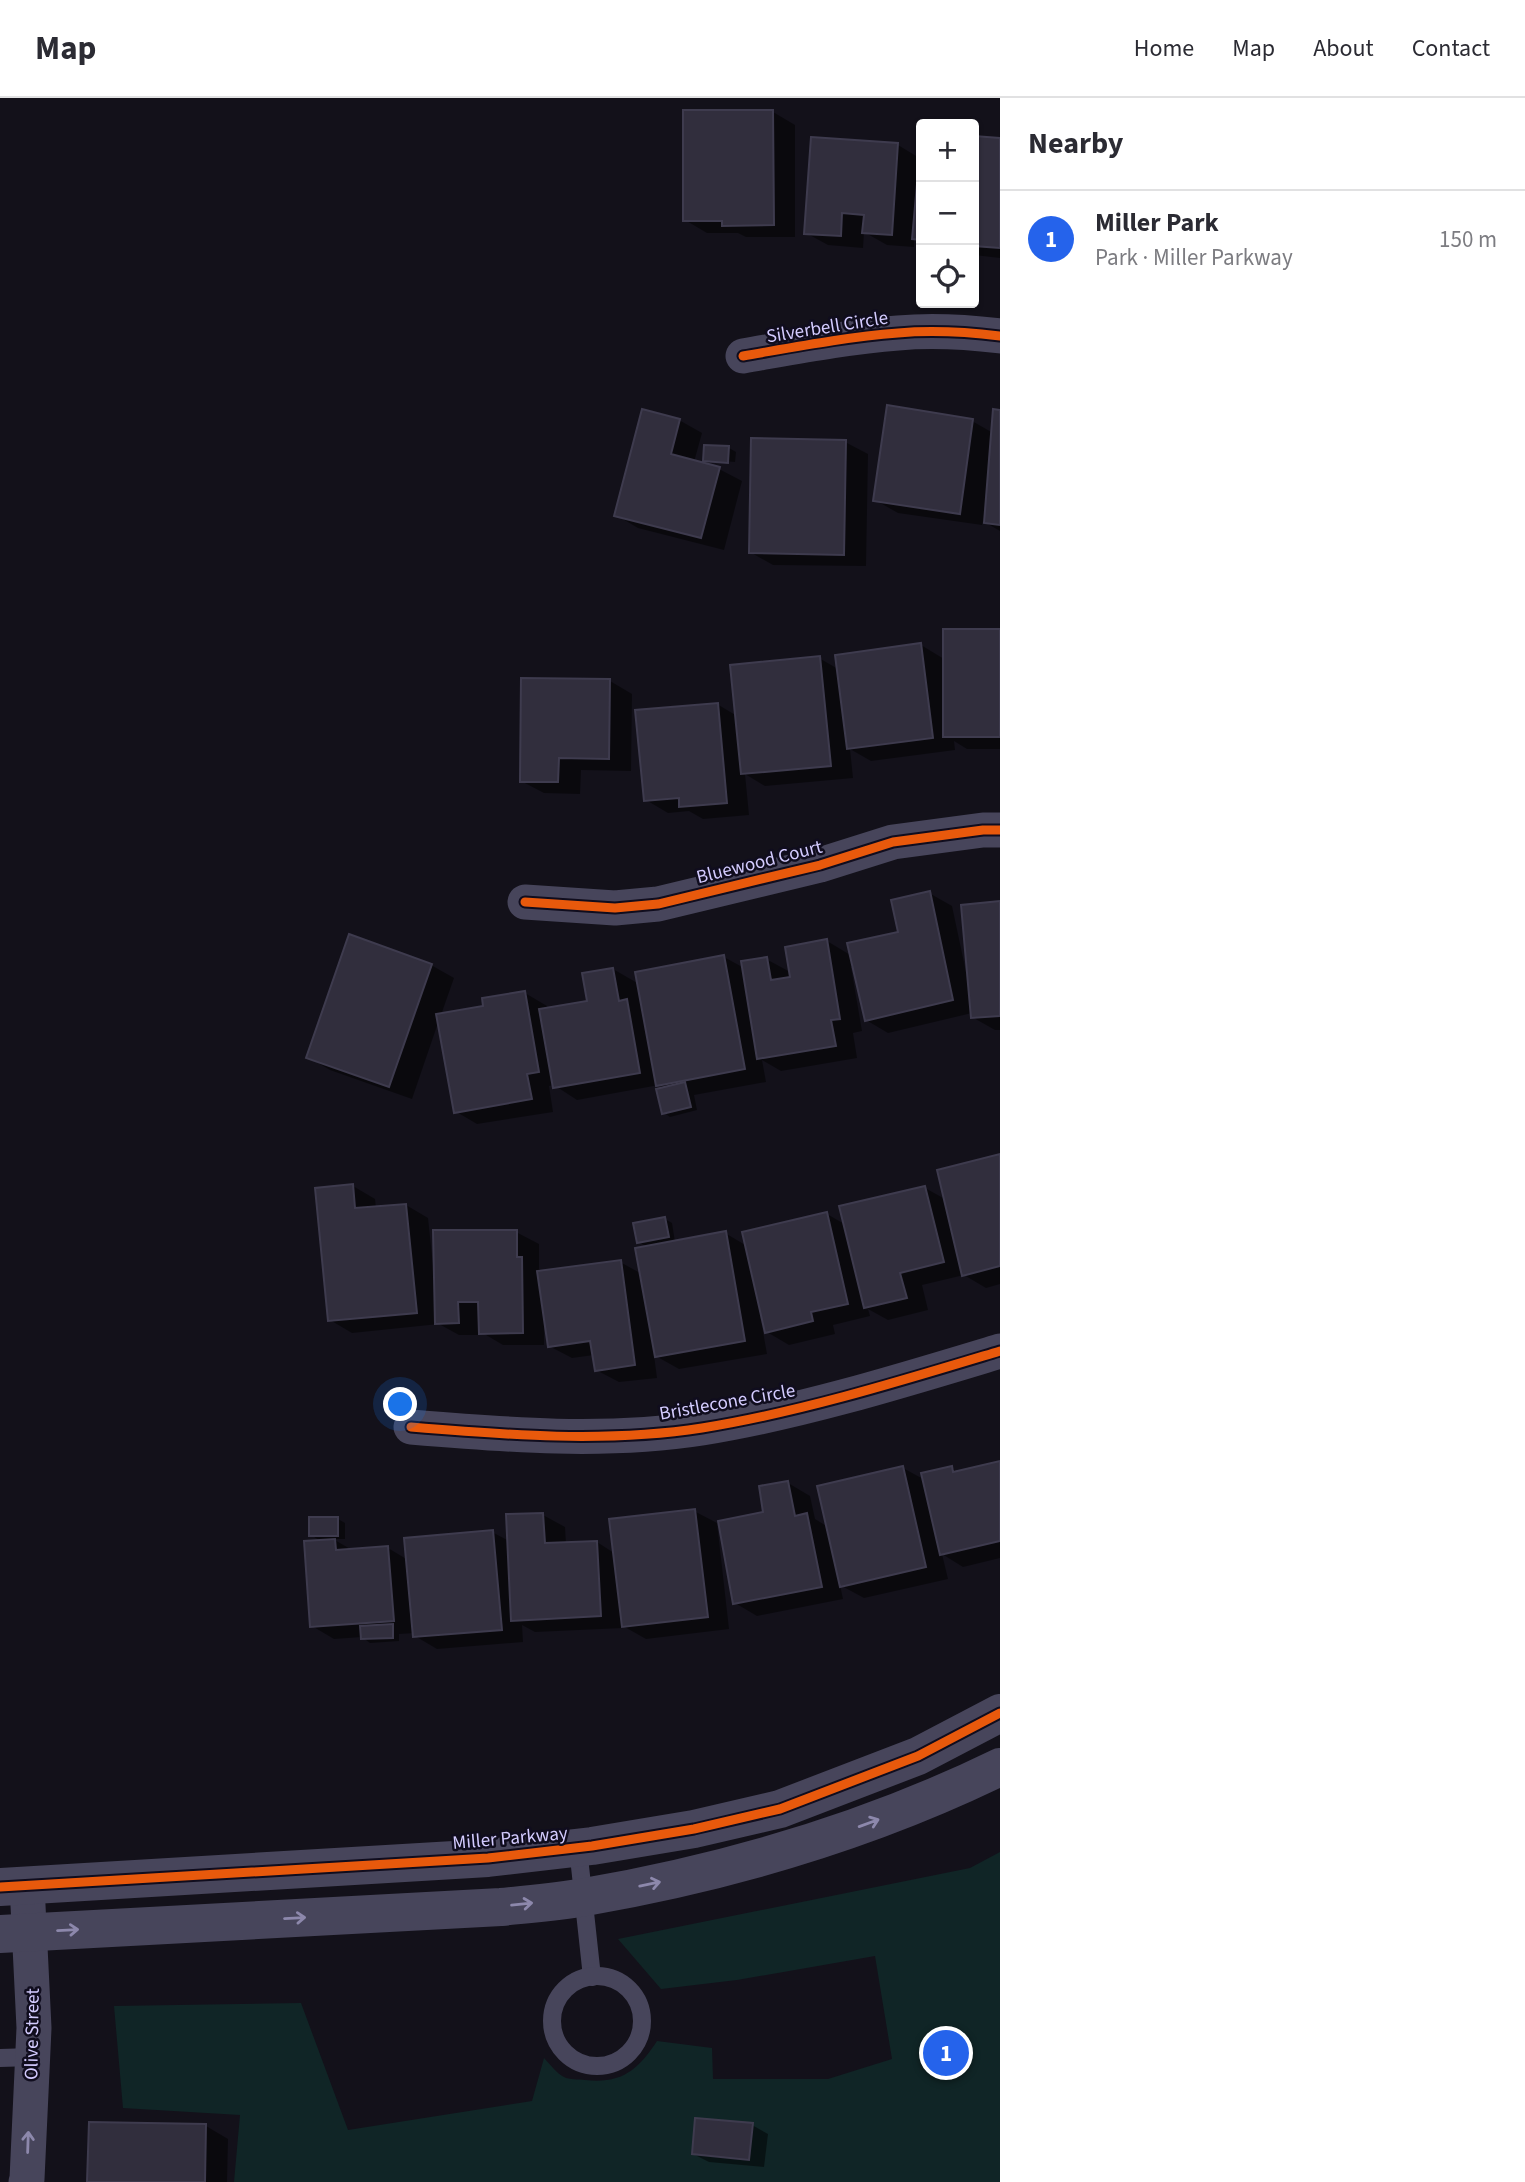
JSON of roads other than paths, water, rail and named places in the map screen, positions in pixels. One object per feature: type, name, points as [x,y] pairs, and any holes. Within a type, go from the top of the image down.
[{"type":"street","name":"Silverbell Circle","points":[[743,356],[901,332],[1000,336]]},
{"type":"street","name":"Bluewood Court","points":[[525,902],[615,908],[658,904],[820,864],[893,842],[1000,830]]},
{"type":"street","name":"Bristlecone Circle","points":[[411,1427],[606,1436],[701,1428],[794,1409],[1000,1351]]},
{"type":"street","name":"Miller Parkway","points":[[13,1886],[488,1858],[578,1848],[694,1829],[780,1809],[918,1756],[1000,1713]]},
{"type":"street","points":[[15,1933],[500,1907],[583,1898],[751,1861],[839,1834],[910,1808],[1000,1767]]},
{"type":"street","name":"Olive Street","points":[[13,1886],[15,1933],[34,2028],[16,2057],[26,2182]]},
{"type":"lane","points":[[578,1848],[592,1977]]},
{"type":"lane","points":[[592,1977],[614,1979],[626,1987],[636,1998],[642,2012],[642,2027],[637,2042],[628,2054],[616,2062],[602,2066],[587,2065],[568,2055],[555,2037],[552,2023],[554,2008],[561,1995],[571,1985],[592,1977]]},
{"type":"place","name":"Miller Park","points":[[946,2053]]}]
